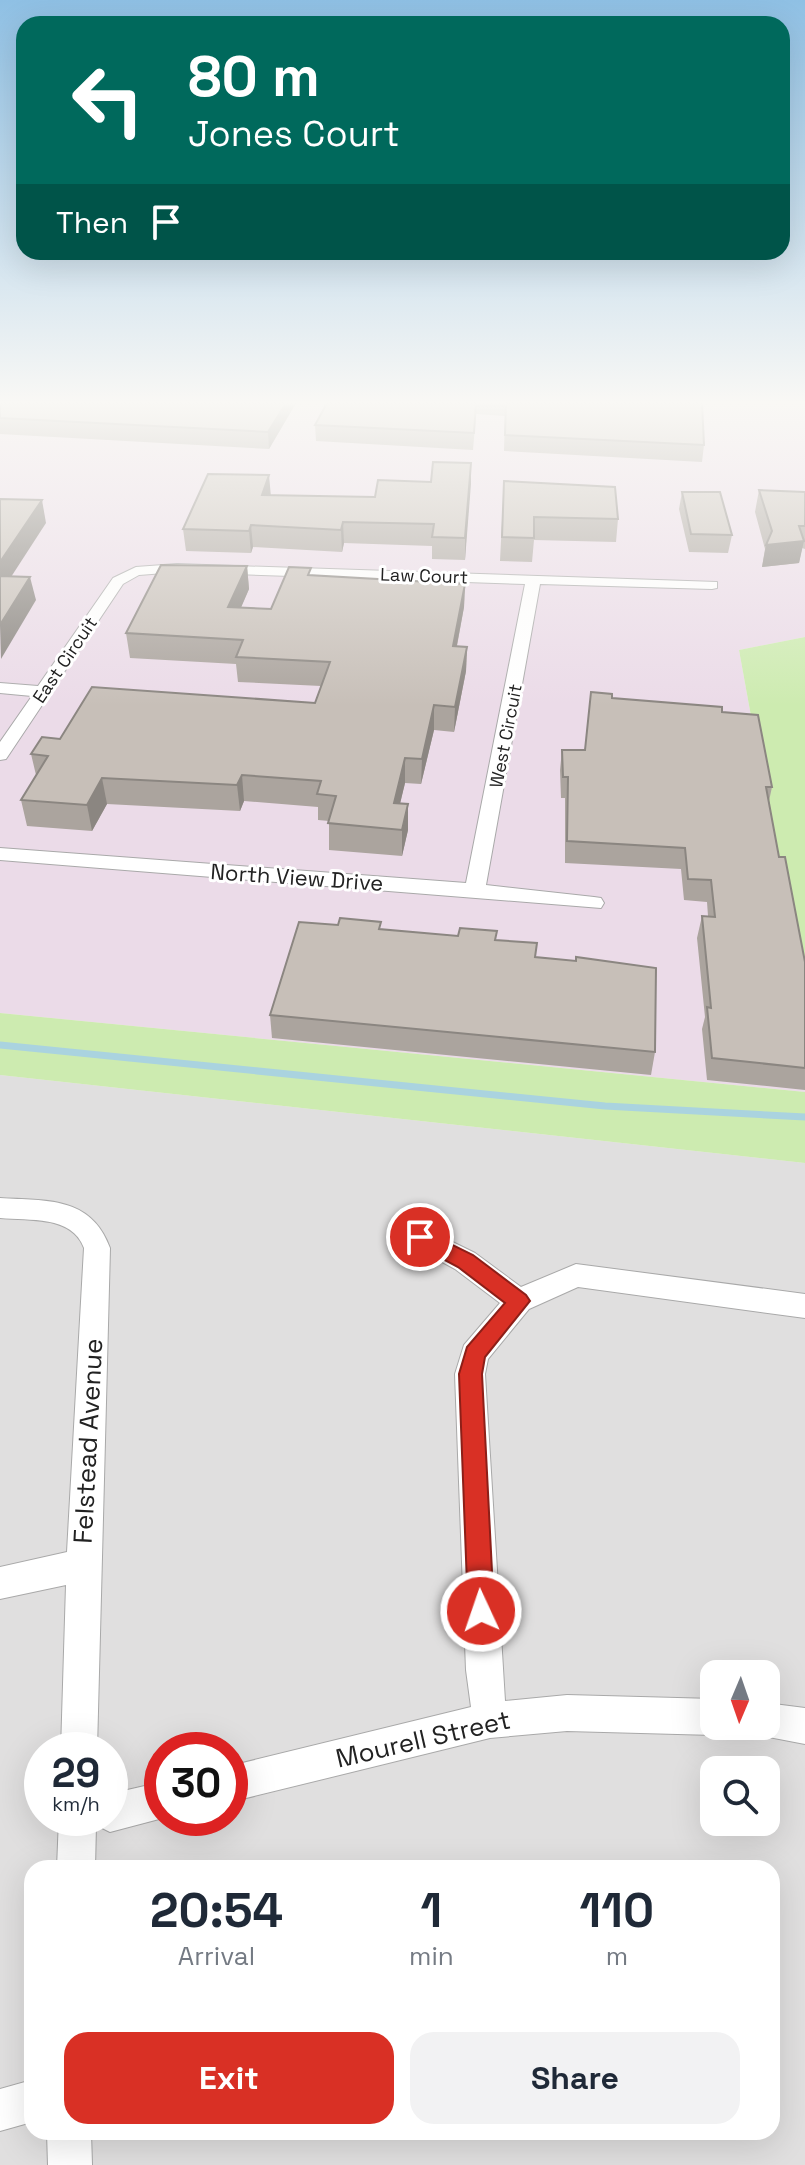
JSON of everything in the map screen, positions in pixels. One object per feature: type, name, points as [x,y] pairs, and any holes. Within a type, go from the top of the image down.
[{"type":"street","name":"Law Court","points":[[136,571],[177,568],[712,585]]},
{"type":"street","name":"East Circuit","points":[[0,755],[118,581],[136,571]]},
{"type":"street","name":"West Circuit","points":[[475,890],[533,580]]},
{"type":"street","points":[[0,688],[43,692]]},
{"type":"street","name":"North View Drive","points":[[0,854],[475,890],[594,903]]},
{"type":"street","name":"Felstead Avenue","points":[[0,1208],[70,1216],[84,1221],[94,1231],[97,1248],[83,1565],[79,1732]]},
{"type":"street","points":[[420,1237],[465,1261],[519,1301]]},
{"type":"street","points":[[490,1720],[483,1670],[470,1374],[474,1354],[519,1301],[576,1275],[805,1306]]},
{"type":"street","points":[[0,1583],[83,1565]]},
{"type":"street","name":"Mourell Street","points":[[248,1780],[490,1720],[567,1713],[700,1717]]},
{"type":"street","points":[[780,1723],[805,1726]]},
{"type":"street","points":[[78,1860],[84,1836]]},
{"type":"street","points":[[0,2110],[24,2103]]},
{"type":"street","points":[[69,2140],[70,2165]]},
{"type":"shaded area","points":[[0,504],[805,504],[805,637],[739,650],[805,1013],[805,1092],[0,1013]]},
{"type":"shaded area","points":[[0,1075],[805,1163],[805,2165],[0,2165]]},
{"type":"green space","points":[[805,637],[805,1013],[739,650]]},
{"type":"green space","points":[[0,1013],[805,1092],[805,1163],[0,1075]]},
{"type":"building","points":[[0,504],[39,504],[0,562]]},
{"type":"building","points":[[194,504],[468,504],[465,538],[432,537],[434,524],[343,522],[341,530],[251,525],[249,531],[183,529]]},
{"type":"building","points":[[503,504],[617,504],[618,519],[534,517],[534,538],[502,537]]},
{"type":"building","points":[[685,504],[723,504],[732,535],[691,534]]},
{"type":"building","points":[[763,504],[805,504],[805,526],[799,526],[804,541],[766,545],[772,531]]},
{"type":"building","points":[[161,565],[247,566],[228,607],[271,609],[289,567],[311,568],[308,575],[465,584],[453,646],[467,647],[455,707],[434,705],[422,759],[405,758],[394,803],[408,804],[402,830],[328,823],[336,796],[317,794],[321,781],[242,775],[237,785],[102,778],[87,805],[21,800],[48,756],[31,754],[42,737],[60,739],[92,687],[315,703],[330,662],[236,657],[243,640],[126,633]]},
{"type":"building","points":[[0,576],[30,577],[0,625]]},
{"type":"building","points":[[591,692],[612,694],[612,698],[722,707],[722,712],[758,715],[772,787],[766,787],[779,857],[785,857],[805,962],[805,1068],[712,1058],[707,1007],[711,1008],[702,916],[715,917],[711,880],[688,879],[685,848],[567,841],[568,777],[563,777],[562,750],[585,750]]},
{"type":"building","points":[[340,918],[381,922],[379,929],[458,936],[460,928],[497,931],[495,940],[537,943],[535,957],[576,961],[576,957],[656,968],[655,1052],[270,1015],[299,922],[338,925]]},
{"type":"waterway","points":[[0,1045],[605,1106],[805,1117]]},
{"type":"route","points":[[420,1237],[465,1261],[519,1301],[474,1354],[470,1374],[481,1611]]}]
